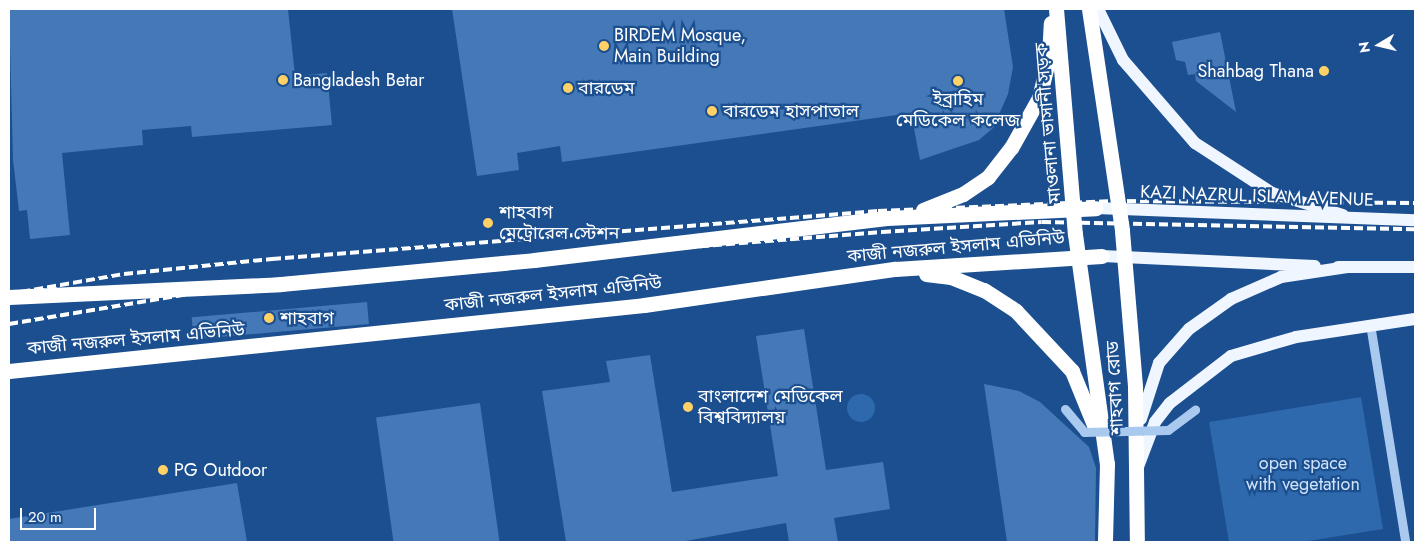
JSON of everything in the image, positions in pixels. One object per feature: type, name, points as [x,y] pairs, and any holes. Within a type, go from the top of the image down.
[{"type":"highway","points":[[887,218],[938,207],[963,194],[988,177],[1011,148],[1039,98],[1049,57],[1052,9]]},
{"type":"highway","name":"মাওলানা ভাসানী সড়ক","points":[[1056,9],[1075,234]]},
{"type":"highway","points":[[1089,9],[1122,231],[1119,244],[1102,256],[1087,253],[1075,234],[1078,220],[1096,208],[1117,217],[1122,231]]},
{"type":"highway","name":"কাজী নজরুল ইসলাম এভিনিউ","points":[[9,297],[281,284],[534,260],[887,218],[1096,208]]},
{"type":"highway","name":"শাহবাগ রোড","points":[[1122,231],[1138,466],[1137,542]]},
{"type":"highway","name":"শাহবাগ রোড","points":[[1075,234],[1106,464],[1105,542]]},
{"type":"highway","name":"কাজী নজরুল ইসলাম এভিনিউ","points":[[9,371],[644,305],[895,269],[1078,256],[1102,256]]},
{"type":"highway","points":[[895,269],[951,277],[984,290],[1043,336],[1072,370],[1106,464]]},
{"type":"main road","points":[[1098,9],[1123,60],[1195,143],[1272,193],[1343,215]]},
{"type":"main road","name":"KAZI NAZRUL ISLAM AVENUE","points":[[1096,208],[1343,215],[1415,220]]},
{"type":"main road","points":[[1102,256],[1346,267],[1415,267]]},
{"type":"main road","points":[[1138,466],[1142,407],[1159,363],[1189,329],[1231,299],[1281,276],[1346,267]]},
{"type":"main road","points":[[1138,466],[1155,422],[1170,403],[1231,356],[1261,344],[1370,324],[1415,319]]},
{"type":"street","points":[[1370,324],[1405,540]]},
{"type":"street","points":[[1065,409],[1084,432],[1168,430],[1195,410]]},
{"type":"green space","points":[[861,394],[871,398],[875,408],[871,418],[861,422],[851,418],[847,408],[851,398]]},
{"type":"green space","name":"open space with vegetation","points":[[1361,397],[1383,529],[1302,542],[1229,542],[1209,422]]},
{"type":"building","name":"Bangladesh Betar","points":[[9,9],[288,9],[295,76],[327,73],[332,125],[192,137],[191,126],[142,130],[143,145],[62,153],[70,235],[30,239],[27,210],[19,211],[13,160]]},
{"type":"building","name":"বারডেম হাসপাতাল","points":[[452,9],[1004,9],[1013,67],[1008,94],[993,128],[979,140],[920,160],[911,113],[562,162],[560,146],[517,153],[519,170],[477,176]]},
{"type":"building","points":[[1220,32],[1236,112],[1196,81],[1195,74],[1188,75],[1185,62],[1176,60],[1172,42]]},
{"type":"building","points":[[367,302],[369,324],[194,339],[192,317]]},
{"type":"building","points":[[804,329],[826,470],[883,462],[890,509],[834,518],[838,542],[789,542],[786,523],[680,542],[566,542],[542,391],[610,382],[606,361],[650,355],[672,492],[778,476],[756,336]]},
{"type":"building","points":[[984,384],[1019,391],[1040,402],[1089,447],[1096,468],[1095,542],[1007,542]]},
{"type":"building","points":[[480,403],[499,542],[394,542],[376,418]]},
{"type":"building","points":[[237,483],[247,542],[9,542],[9,519]]},
{"type":"railway","points":[[9,294],[124,274],[272,259],[878,211],[1114,201],[1415,203]]},
{"type":"railway","points":[[9,324],[272,280],[882,232],[1042,222],[1415,229]]},
{"type":"place","name":"BIRDEM Mosque, Main Building","points":[[604,46]]},
{"type":"place","name":"Shahbag Thana","points":[[1324,71]]},
{"type":"place","name":"Bangladesh Betar","points":[[283,80]]},
{"type":"place","name":"ইব্রাহিম মেডিকেল কলেজ","points":[[958,81]]},
{"type":"place","name":"বারডেম","points":[[568,88]]},
{"type":"place","name":"বারডেম হাসপাতাল","points":[[712,111]]},
{"type":"place","name":"শাহবাগ মেট্রোরেল স্টেশন","points":[[488,223]]},
{"type":"place","name":"শাহবাগ","points":[[269,318]]},
{"type":"place","name":"বাংলাদেশ মেডিকেল বিশ্ববিদ্যালয়","points":[[688,407]]},
{"type":"place","name":"PG Outdoor","points":[[163,470]]}]
